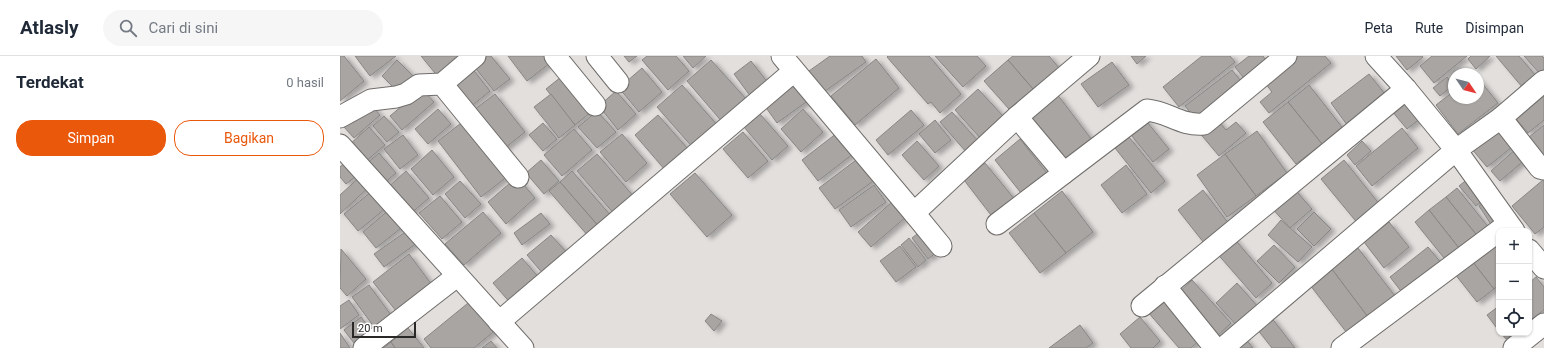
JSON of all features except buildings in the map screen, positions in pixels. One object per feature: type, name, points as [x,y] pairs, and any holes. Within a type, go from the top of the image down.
[{"type":"street","points":[[340,117],[371,100],[396,97],[406,94],[419,85],[442,84],[475,56]]},
{"type":"street","points":[[555,56],[595,105]]},
{"type":"street","points":[[597,56],[618,82]]},
{"type":"street","points":[[914,212],[1017,117],[1089,56]]},
{"type":"street","points":[[997,224],[1147,110],[1156,111],[1193,125],[1204,124],[1286,56]]},
{"type":"street","points":[[1342,348],[1511,227],[1456,150],[1406,89],[1376,56]]},
{"type":"street","points":[[499,322],[788,64],[914,212],[940,246]]},
{"type":"street","points":[[1223,348],[1456,150],[1501,118],[1544,82]]},
{"type":"street","points":[[442,84],[518,177]]},
{"type":"street","points":[[1142,306],[1406,89]]},
{"type":"street","points":[[1017,117],[1064,173]]},
{"type":"street","points":[[1501,118],[1540,168],[1544,169]]},
{"type":"street","points":[[340,145],[523,348]]},
{"type":"street","points":[[1532,254],[1544,268]]},
{"type":"street","points":[[364,348],[457,276]]},
{"type":"street","points":[[1165,286],[1215,348]]},
{"type":"street","points":[[1514,348],[1544,324]]}]
